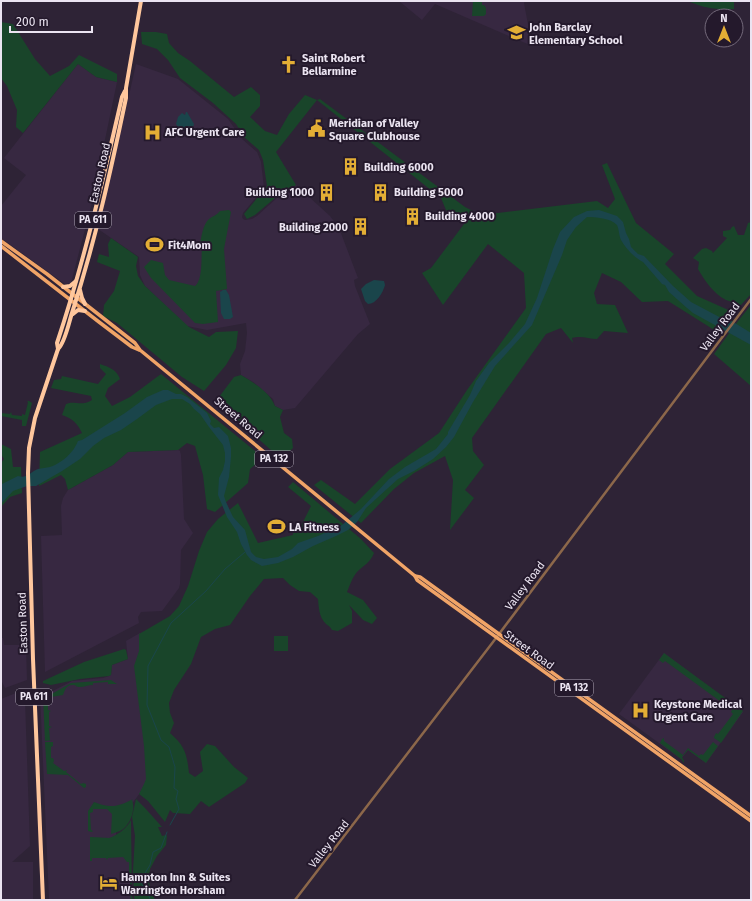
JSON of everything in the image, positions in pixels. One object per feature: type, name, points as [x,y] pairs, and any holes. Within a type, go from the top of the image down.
[{"type":"highway","name":"Easton Road","points":[[58,349],[57,343],[73,294],[98,201],[122,97],[125,90],[141,1]]},
{"type":"highway","name":"Easton Road","points":[[43,900],[33,659],[28,494],[29,448],[35,418],[58,349],[62,345],[80,288],[114,156],[126,98],[125,90]]},
{"type":"highway","points":[[63,287],[70,286],[77,279]]},
{"type":"highway","points":[[80,288],[85,304]]},
{"type":"highway","points":[[71,316],[76,310],[85,311]]},
{"type":"main road","name":"Street Road","points":[[1,242],[27,259],[135,343],[140,350],[415,576],[420,577],[498,636],[751,821]]},
{"type":"main road","name":"Street Road","points":[[1,246],[132,347],[140,350]]},
{"type":"main road","name":"Street Road","points":[[498,636],[751,816]]},
{"type":"street","name":"Valley Road","points":[[295,900],[498,636],[751,299]]},
{"type":"shaded area","name":"John Barclay Elementary School","points":[[399,1],[525,1],[524,3],[532,46],[435,4],[422,20]]},
{"type":"shaded area","points":[[78,64],[96,77],[117,82],[94,195],[71,283],[65,284],[1,238],[1,206],[26,175],[4,158]]},
{"type":"shaded area","points":[[136,64],[178,79],[228,119],[242,139],[257,152],[261,162],[264,188],[243,213],[243,219],[252,219],[257,216],[278,197],[296,185],[330,216],[339,228],[358,278],[354,280],[355,286],[370,324],[358,334],[295,408],[283,410],[275,406],[273,399],[253,382],[241,375],[240,364],[245,351],[247,333],[246,323],[207,330],[187,326],[145,286],[140,275],[139,257],[98,229]]},
{"type":"shaded area","points":[[186,112],[194,124],[192,130],[187,132],[178,127],[176,124],[178,117],[182,113],[185,115]]},
{"type":"shaded area","points":[[599,210],[617,216],[623,222],[631,247],[638,254],[644,256],[691,302],[725,320],[730,320],[751,333],[751,345],[693,313],[669,292],[665,285],[662,284],[643,262],[625,247],[620,238],[617,225],[603,218],[587,217],[576,227],[567,240],[532,325],[495,366],[454,437],[433,459],[398,479],[366,508],[357,522],[348,530],[336,536],[278,563],[262,566],[251,560],[241,544],[237,532],[227,517],[218,495],[219,478],[225,461],[223,445],[200,414],[190,404],[182,399],[172,399],[156,405],[121,430],[104,438],[93,446],[80,459],[62,471],[36,486],[27,486],[13,491],[1,504],[2,484],[18,476],[24,477],[38,469],[50,467],[59,463],[71,453],[78,441],[125,413],[147,397],[163,390],[168,390],[187,397],[207,413],[211,421],[210,424],[214,428],[219,427],[228,436],[231,448],[231,457],[229,477],[224,496],[226,502],[233,517],[245,530],[251,552],[256,557],[264,559],[278,557],[292,549],[298,543],[342,525],[361,509],[389,479],[405,467],[436,449],[448,434],[470,395],[476,381],[489,363],[525,324],[537,298],[560,232],[574,217],[587,211]]},
{"type":"shaded area","points":[[374,280],[384,281],[385,285],[379,298],[371,304],[368,304],[365,301],[361,289],[366,284]]},
{"type":"shaded area","points":[[226,290],[229,295],[233,317],[230,319],[224,319],[221,313],[220,292]]},
{"type":"shaded area","points":[[180,451],[181,455],[184,519],[193,533],[181,550],[179,588],[162,611],[141,612],[138,617],[139,623],[45,672],[41,536],[62,535],[61,506],[63,498],[68,490],[113,465],[128,452]]},
{"type":"shaded area","points":[[140,633],[152,777],[128,809],[116,811],[116,847],[130,846],[132,900],[49,900],[40,694],[47,694],[72,681],[103,678],[111,675],[112,665],[128,659],[126,641]]},
{"type":"shaded area","points":[[1,638],[3,638],[4,645],[26,645],[27,680],[5,688],[1,680]]},
{"type":"shaded area","points":[[664,653],[743,712],[706,763],[688,750],[681,759],[619,714]]},
{"type":"shaded area","points":[[16,693],[25,700],[30,846],[12,862],[33,862],[33,900],[1,900],[1,699]]},
{"type":"green space","points":[[473,1],[482,1],[482,5],[486,8],[486,14],[484,16],[472,16]]},
{"type":"green space","points":[[688,1],[734,1],[734,8],[710,8]]},
{"type":"green space","points":[[1,22],[13,24],[35,59],[50,76],[69,66],[79,55],[117,74],[117,82],[96,77],[78,64],[23,133],[16,127],[17,110],[7,86],[1,78]]},
{"type":"green space","points":[[141,32],[167,34],[169,43],[178,53],[234,97],[251,87],[260,95],[260,106],[250,117],[265,131],[277,135],[289,114],[305,95],[317,100],[276,152],[296,185],[275,198],[255,215],[247,219],[244,214],[267,186],[263,160],[259,150],[244,137],[236,124],[213,103],[180,78],[168,60],[157,49],[142,44]]},
{"type":"green space","points":[[320,99],[465,207],[481,215],[597,201],[608,208],[615,199],[602,165],[607,163],[636,223],[674,254],[665,264],[697,296],[733,312],[719,333],[668,301],[642,302],[621,282],[602,273],[594,293],[597,304],[615,305],[628,333],[604,331],[597,339],[582,337],[572,338],[573,343],[561,328],[546,334],[472,438],[473,451],[484,465],[465,490],[474,498],[450,530],[453,480],[445,456],[414,473],[394,489],[361,523],[314,485],[321,480],[355,504],[390,469],[439,433],[467,390],[526,308],[524,273],[488,244],[443,305],[422,273],[431,268],[464,224],[446,210],[441,198],[317,100]]},
{"type":"green space","points":[[229,210],[231,212],[224,249],[227,289],[216,291],[218,322],[203,324],[195,323],[151,278],[144,267],[151,260],[163,263],[165,275],[169,280],[195,286],[198,283],[200,274],[202,247],[200,245],[205,224],[220,211]]},
{"type":"green space","points":[[751,222],[751,294],[740,306],[734,302],[726,300],[713,290],[698,269],[699,262],[693,258],[702,249],[706,248],[713,253],[727,238],[723,236],[723,231],[730,230],[734,226],[738,235],[744,235],[748,223]]},
{"type":"green space","points":[[111,238],[138,257],[136,266],[138,276],[145,286],[189,327],[209,337],[216,332],[238,331],[236,348],[226,365],[204,391],[182,377],[117,323],[103,316],[104,305],[114,291],[120,271],[97,262],[99,254],[109,257],[108,244]]},
{"type":"green space","points":[[751,305],[751,386],[714,354]]},
{"type":"green space","points":[[100,364],[115,371],[120,379],[108,388],[105,396],[112,406],[130,397],[161,374],[255,451],[256,464],[250,469],[248,483],[215,512],[207,509],[203,475],[195,446],[187,443],[178,450],[128,452],[113,465],[68,490],[65,479],[61,475],[39,486],[40,452],[82,433],[74,422],[62,415],[66,404],[84,403],[92,400],[91,396],[51,388],[54,380],[61,379],[62,376],[98,384],[106,374],[100,368]]},
{"type":"green space","points":[[241,375],[261,388],[273,401],[275,406],[283,410],[280,417],[284,433],[292,439],[293,448],[281,459],[216,401],[234,377]]},
{"type":"green space","points":[[27,401],[32,403],[26,426],[22,426],[22,420],[1,416],[1,413],[10,414],[11,412],[12,415],[25,415]]},
{"type":"green space","points":[[1,444],[11,449],[13,467],[21,467],[22,493],[10,497],[1,507],[1,463],[4,459],[1,454]]},
{"type":"green space","points":[[293,482],[361,539],[374,553],[369,562],[355,574],[347,592],[363,600],[377,618],[372,624],[363,620],[349,605],[352,611],[352,623],[338,631],[332,630],[322,618],[319,611],[318,599],[310,592],[299,591],[283,578],[264,579],[230,625],[215,629],[201,637],[191,664],[174,690],[169,703],[170,713],[174,723],[170,733],[182,746],[186,755],[189,773],[195,777],[203,771],[200,752],[207,744],[215,746],[234,767],[248,778],[245,783],[209,807],[201,801],[190,814],[173,813],[170,810],[165,822],[148,801],[139,794],[146,779],[144,746],[134,666],[139,651],[139,634],[170,616],[179,606],[188,586],[199,551],[207,532],[218,519],[238,503],[258,543],[293,535],[293,531],[299,530],[311,506],[288,487]]},
{"type":"green space","points":[[274,636],[288,636],[288,651],[274,651]]},
{"type":"green space","points":[[124,649],[126,650],[128,659],[112,665],[111,675],[109,676],[80,679],[51,685],[43,683],[43,681],[84,662]]},
{"type":"green space","points":[[664,653],[743,711],[721,743],[714,737],[733,714],[731,712],[732,710],[665,661],[663,663],[659,660]]},
{"type":"green space","points":[[111,680],[117,684],[108,684],[108,682],[93,683],[93,685],[80,687],[69,685],[63,695],[51,697],[48,701],[48,710],[51,711],[49,712],[49,726],[52,727],[49,728],[50,740],[52,740],[45,741],[43,696],[50,695],[71,683]]},
{"type":"green space","points":[[664,738],[664,741],[683,755],[688,748],[699,756],[701,754],[703,755],[713,742],[718,746],[706,763],[688,750],[682,757],[684,763],[660,743]]},
{"type":"green space","points":[[45,742],[53,742],[53,746],[51,747],[51,758],[53,758],[53,763],[64,771],[67,770],[66,772],[81,784],[86,784],[86,787],[84,788],[68,775],[47,774]]},
{"type":"green space","points":[[133,799],[133,813],[124,829],[111,834],[112,814],[107,809],[93,809],[93,812],[90,813],[91,830],[93,831],[88,831],[88,811],[94,802],[103,805],[115,806]]},
{"type":"green space","points":[[136,799],[162,827],[158,827],[162,836],[167,836],[166,845],[157,856],[150,869],[149,883],[155,900],[135,900],[134,897],[133,871],[135,836],[132,817]]},
{"type":"green space","points":[[131,820],[133,900],[131,900],[130,890],[128,889],[130,888],[130,874],[127,874],[129,873],[129,862],[127,862],[123,857],[108,858],[107,860],[106,858],[92,858],[92,861],[90,861],[90,837],[112,837],[125,828]]},
{"type":"waterway","points":[[170,825],[179,809],[176,799],[178,791],[174,788],[175,767],[169,747],[161,740],[147,705],[148,666],[171,623],[206,591],[225,569],[245,552]]},
{"type":"waterway","points":[[151,900],[141,883],[142,878],[150,865],[153,852],[161,848],[167,832]]},
{"type":"place","name":"John Barclay Elementary School","points":[[516,33]]},
{"type":"place","name":"Saint Robert Bellarmine","points":[[289,64]]},
{"type":"place","name":"Meridian of Valley Square Clubhouse","points":[[316,129]]},
{"type":"place","name":"AFC Urgent Care","points":[[152,132]]},
{"type":"place","name":"Building 6000","points":[[351,167]]},
{"type":"place","name":"Building 1000","points":[[327,192]]},
{"type":"place","name":"Building 5000","points":[[381,192]]},
{"type":"place","name":"Building 4000","points":[[412,216]]},
{"type":"place","name":"Building 2000","points":[[361,227]]},
{"type":"place","name":"Fit4Mom","points":[[155,245]]},
{"type":"place","name":"LA Fitness","points":[[276,527]]},
{"type":"place","name":"Keystone Medical Urgent Care","points":[[641,710]]},
{"type":"place","name":"Hampton Inn & Suites Warrington Horsham","points":[[108,883]]}]
